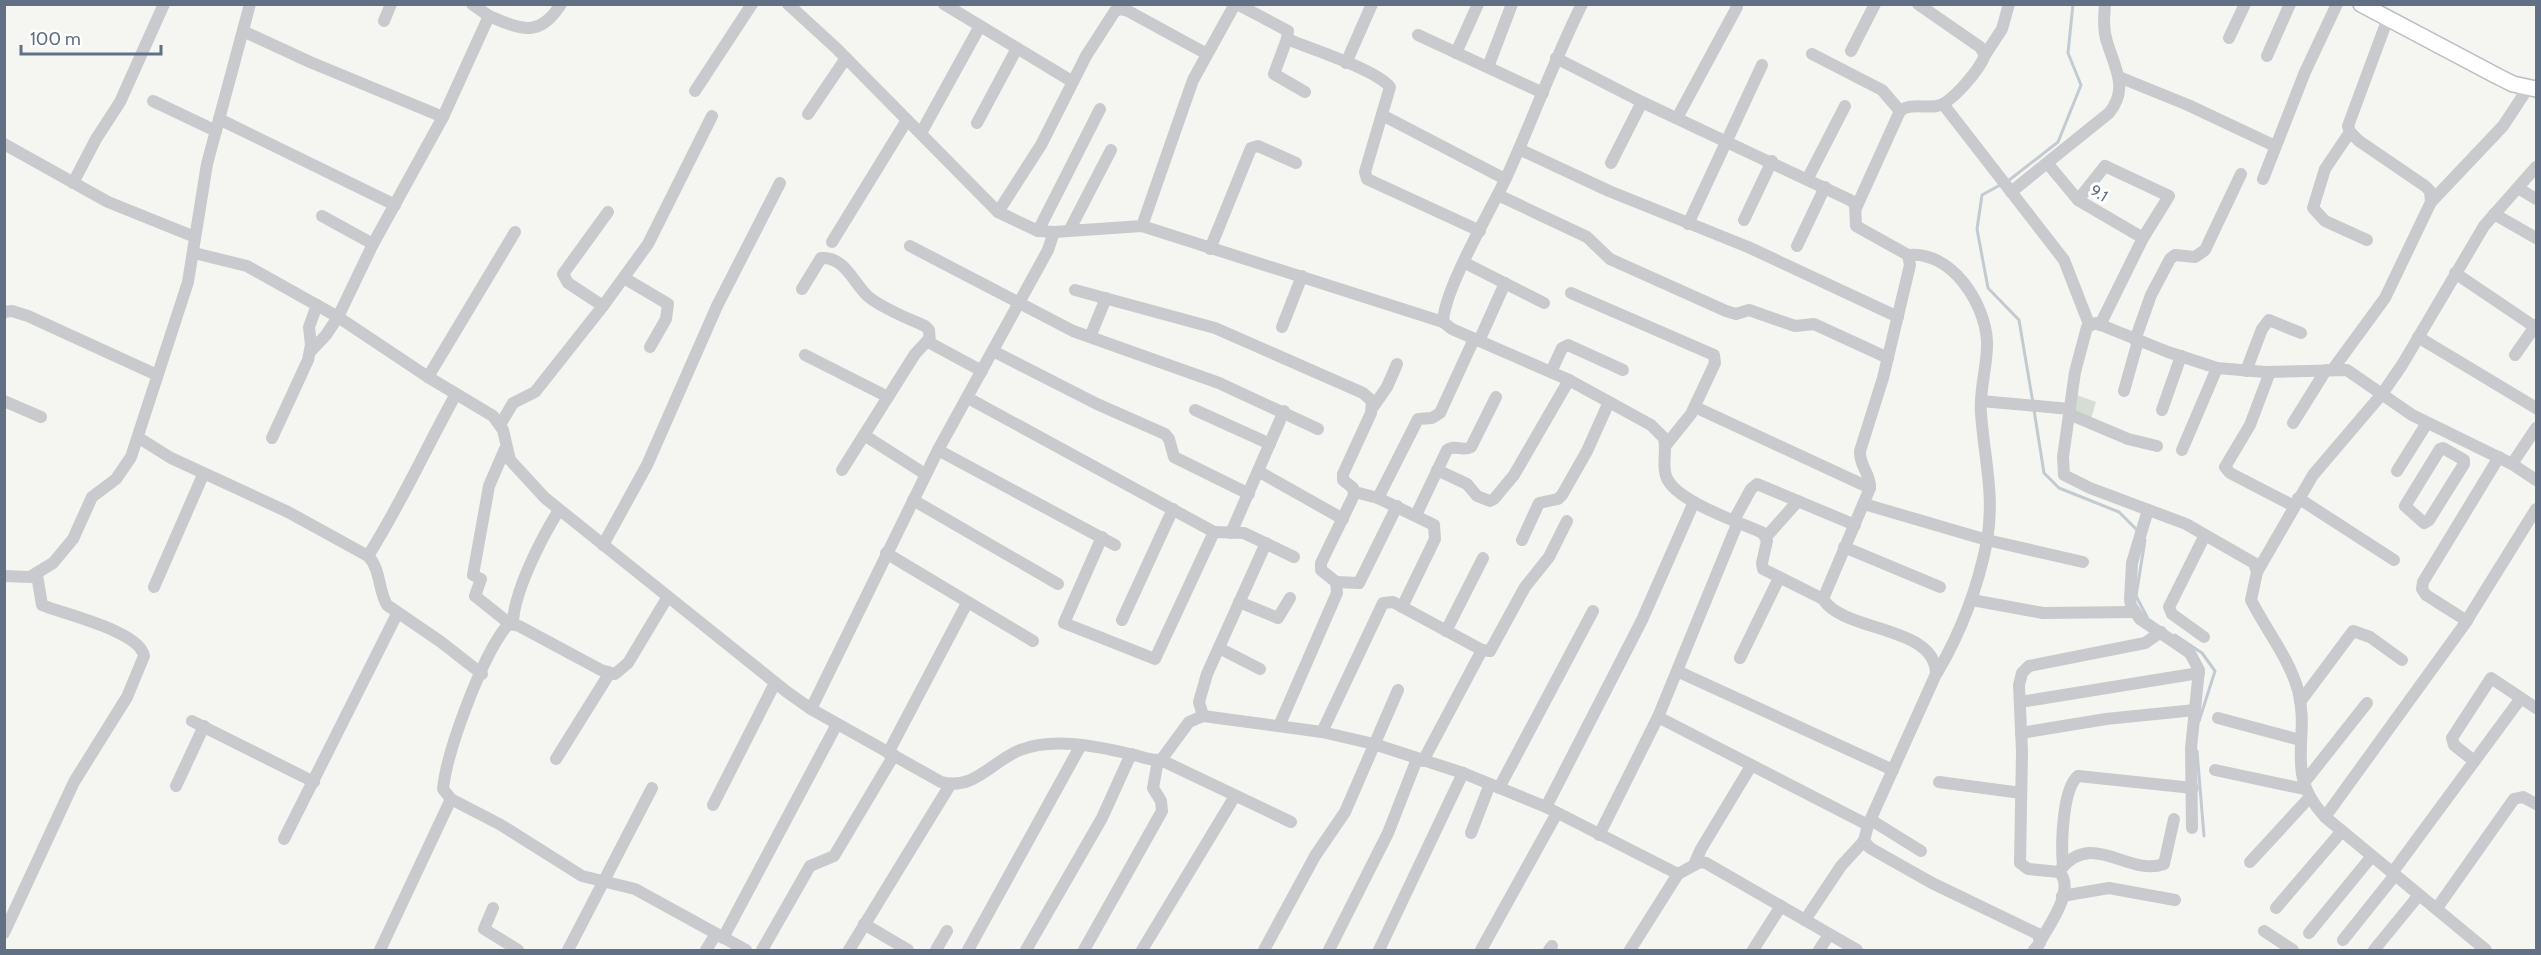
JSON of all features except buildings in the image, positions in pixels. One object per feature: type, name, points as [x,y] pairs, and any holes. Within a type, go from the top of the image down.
[{"type":"main road","points":[[2361,4],[2488,72],[2532,88]]},
{"type":"street","points":[[73,183],[96,139],[120,102],[164,4]]},
{"type":"street","points":[[4,576],[37,578],[73,539],[92,497],[116,479],[131,457],[179,312],[194,253],[207,164],[250,4]]},
{"type":"street","points":[[384,21],[391,4]]},
{"type":"street","points":[[472,4],[489,16],[519,28],[531,29],[545,22],[561,4]]},
{"type":"street","points":[[695,91],[752,4]]},
{"type":"street","points":[[788,4],[846,58],[998,212],[1038,231],[1142,226],[1443,322],[1477,340],[1569,380],[1651,425],[1664,438],[1666,476],[1677,491],[1694,502],[1766,537]]},
{"type":"street","points":[[944,4],[1073,82]]},
{"type":"street","points":[[1142,226],[1193,80],[1236,4],[1288,31],[1274,74],[1305,92]]},
{"type":"street","points":[[1346,63],[1372,4]]},
{"type":"street","points":[[1456,53],[1478,4]]},
{"type":"street","points":[[1488,67],[1512,4]]},
{"type":"street","points":[[1443,322],[1446,307],[1465,263],[1519,149],[1556,58],[1582,4]]},
{"type":"street","points":[[1851,51],[1875,4]]},
{"type":"street","points":[[1918,4],[1980,47],[1985,55]]},
{"type":"street","points":[[1805,920],[1841,866],[1864,841],[1869,822],[1972,600],[1987,540],[1990,472],[1981,401],[1987,342],[1977,307],[1969,291],[1947,265],[1925,255],[1908,255],[1856,226],[1856,208],[1900,111],[1909,107],[1943,104],[1969,79],[2002,29],[2009,4]]},
{"type":"street","points":[[2010,191],[2048,164],[2114,107],[2120,88],[2119,77],[2105,33],[2104,4]]},
{"type":"street","points":[[2229,38],[2245,4]]},
{"type":"street","points":[[2267,56],[2290,4]]},
{"type":"street","points":[[2263,179],[2337,4]]},
{"type":"street","points":[[1677,118],[1737,7]]},
{"type":"street","points":[[998,212],[1041,145],[1073,82],[1112,14],[1118,9],[1128,11],[1207,54]]},
{"type":"street","points":[[272,438],[310,352],[327,335],[338,317],[373,244],[443,117],[489,16]]},
{"type":"street","points":[[2367,240],[2325,221],[2313,208],[2325,169],[2350,132],[2349,117],[2388,18]]},
{"type":"street","points":[[921,133],[980,26]]},
{"type":"street","points":[[243,31],[319,66],[443,117]]},
{"type":"street","points":[[1418,35],[1543,93]]},
{"type":"street","points":[[1287,39],[1346,63],[1390,87],[1365,176],[1383,188],[1480,231]]},
{"type":"street","points":[[977,123],[1017,48]]},
{"type":"street","points":[[1812,54],[1882,90],[1900,111]]},
{"type":"street","points":[[808,114],[846,58]]},
{"type":"street","points":[[1556,58],[1642,102],[1808,178],[1850,200],[1856,208]]},
{"type":"street","points":[[1688,224],[1762,66]]},
{"type":"street","points":[[2119,77],[2188,105],[2275,146]]},
{"type":"street","points":[[2293,423],[2329,369],[2361,334],[2389,290],[2430,202],[2498,133],[2532,88]]},
{"type":"street","points":[[153,101],[218,125],[395,205]]},
{"type":"street","points":[[1611,163],[1642,102]]},
{"type":"street","points":[[1943,104],[2064,260],[2095,324],[2217,368],[2270,372],[2329,369],[2353,373],[2427,423],[2499,457],[2536,480]]},
{"type":"street","points":[[1808,178],[1845,106]]},
{"type":"street","points":[[1038,231],[1100,109]]},
{"type":"street","points":[[500,425],[513,403],[535,392],[624,278],[660,222],[712,116]]},
{"type":"street","points":[[1383,116],[1505,179]]},
{"type":"street","points":[[832,242],[907,120]]},
{"type":"street","points":[[2350,132],[2425,186],[2430,191],[2430,202]]},
{"type":"street","points":[[4,144],[108,202],[195,237]]},
{"type":"street","points":[[1210,249],[1251,148],[1258,146],[1296,163]]},
{"type":"street","points":[[1519,149],[1688,224],[1748,247],[1898,316]]},
{"type":"street","points":[[1069,231],[1111,150]]},
{"type":"street","points":[[1744,220],[1772,161]]},
{"type":"street","name":"9.1","points":[[2048,164],[2078,200],[2143,238]]},
{"type":"street","points":[[2078,200],[2105,166],[2169,196],[2079,350],[2062,466],[2064,475],[2090,488],[2186,524],[2250,560],[2257,572]]},
{"type":"street","points":[[2486,951],[2325,817],[2305,790],[2300,740],[2300,702],[2288,664],[2251,600],[2257,572],[2296,502],[2332,451],[2382,394],[2455,273],[2494,214],[2536,167]]},
{"type":"street","points":[[2124,391],[2151,295],[2170,259],[2175,255],[2195,257],[2205,250],[2241,174]]},
{"type":"street","points":[[603,545],[647,465],[717,306],[780,183]]},
{"type":"street","points":[[1797,246],[1825,187]]},
{"type":"street","points":[[2518,188],[2536,200]]},
{"type":"street","points":[[1498,195],[1582,234],[1610,259],[1726,310],[1736,314],[1749,310],[1795,326],[1814,324],[1888,358]]},
{"type":"street","points":[[603,306],[568,283],[563,274],[608,212]]},
{"type":"street","points":[[2494,214],[2536,238]]},
{"type":"street","points":[[322,216],[373,244]]},
{"type":"street","points":[[428,377],[515,232]]},
{"type":"street","points":[[811,709],[925,474],[1048,250],[1054,232]]},
{"type":"street","points":[[910,246],[1090,337],[1219,382],[1318,429]]},
{"type":"street","points":[[194,253],[247,266],[338,317],[428,377],[493,416],[500,425],[506,449],[521,474],[559,510],[774,683],[811,709],[931,777],[950,784],[969,782],[1020,750],[1053,744],[1081,745],[1160,760],[1291,822]]},
{"type":"street","points":[[1823,599],[1870,488],[1870,479],[1861,464],[1860,451],[1888,358],[1910,265],[1908,255]]},
{"type":"street","points":[[802,289],[821,258],[828,258],[854,276],[868,297],[929,330],[928,339],[915,354],[842,470]]},
{"type":"street","points":[[1465,263],[1544,303]]},
{"type":"street","points":[[2455,273],[2536,326],[2516,355]]},
{"type":"street","points":[[1282,327],[1302,276]]},
{"type":"street","points":[[624,278],[668,304],[666,319],[650,347]]},
{"type":"street","points":[[1378,498],[1418,419],[1432,418],[1440,413],[1505,283]]},
{"type":"street","points":[[1075,290],[1234,335],[1363,393],[1370,397],[1373,407]]},
{"type":"street","points":[[1571,292],[1713,355],[1715,363],[1695,407],[1666,445]]},
{"type":"street","points":[[1090,337],[1106,298]]},
{"type":"street","points":[[310,352],[309,327],[317,305]]},
{"type":"street","points":[[4,312],[12,311],[28,316],[157,375]]},
{"type":"street","points":[[2246,371],[2262,329],[2269,320],[2277,321],[2301,333]]},
{"type":"street","points":[[2418,337],[2536,408]]},
{"type":"street","points":[[928,339],[937,348],[982,371]]},
{"type":"street","points":[[1551,372],[1562,348],[1568,345],[1623,370]]},
{"type":"street","points":[[993,351],[1097,404],[1165,434],[1169,439],[1174,458],[1249,494]]},
{"type":"street","points":[[805,355],[888,397]]},
{"type":"street","points":[[2162,410],[2181,356]]},
{"type":"street","points":[[1397,364],[1387,387],[1373,407],[1343,474],[1343,480],[1355,492],[1378,498],[1431,522],[1437,531],[1402,607]]},
{"type":"street","points":[[2182,450],[2217,368]]},
{"type":"street","points":[[2270,372],[2250,425],[2225,467],[2230,473],[2296,502],[2394,560]]},
{"type":"street","points":[[1437,470],[1467,484],[1482,499],[1490,501],[1494,499],[1514,475],[1569,380]]},
{"type":"street","points":[[368,556],[395,513],[415,466],[456,394]]},
{"type":"street","points":[[1416,515],[1450,448],[1464,450],[1471,447],[1496,397]]},
{"type":"street","points":[[968,398],[1214,532],[1239,532],[1294,557]]},
{"type":"street","points":[[4,401],[41,417]]},
{"type":"street","points":[[1981,401],[2054,407],[2070,411],[2128,439],[2157,446]]},
{"type":"street","points":[[1522,540],[1539,503],[1558,499],[1562,495],[1587,451],[1609,402]]},
{"type":"street","points":[[1695,407],[1870,488]]},
{"type":"street","points":[[1195,410],[1270,444]]},
{"type":"street","points":[[1232,533],[1284,411]]},
{"type":"street","points":[[2397,471],[2427,423]]},
{"type":"street","points":[[2512,464],[2536,428]]},
{"type":"street","points":[[864,435],[925,474]]},
{"type":"street","points":[[139,438],[203,475],[288,512],[368,556],[376,567],[381,596],[387,605],[482,674]]},
{"type":"street","points":[[2452,454],[2461,439]]},
{"type":"street","points":[[2440,448],[2452,454],[2464,460],[2464,464],[2429,520],[2424,523],[2405,509],[2406,503],[2440,448]]},
{"type":"street","points":[[506,449],[489,486],[473,575],[481,579],[475,596],[512,624],[609,674],[620,672],[628,663],[667,598]]},
{"type":"street","points":[[938,450],[1115,545]]},
{"type":"street","points":[[2467,621],[2426,595],[2422,589],[2423,582],[2499,457]]},
{"type":"street","points":[[1258,471],[1343,519]]},
{"type":"street","points":[[154,587],[203,475]]},
{"type":"street","points":[[1599,835],[1658,717],[1750,489],[1757,484],[1855,525]]},
{"type":"street","points":[[1355,492],[1320,567],[1336,582],[1359,583],[1397,506]]},
{"type":"street","points":[[913,500],[1058,584]]},
{"type":"street","points":[[1798,501],[1766,537],[1767,547],[1762,567],[1779,578],[1823,599],[1827,605],[1850,618],[1918,644],[1930,654],[1936,663],[1936,674]]},
{"type":"street","points":[[1481,951],[1552,810],[1642,620],[1694,502]]},
{"type":"street","points":[[1864,504],[1987,540],[2083,562]]},
{"type":"street","points":[[1122,620],[1173,508]]},
{"type":"street","points":[[2325,817],[2467,621],[2536,508]]},
{"type":"street","points":[[559,510],[545,532],[519,594],[513,611],[512,624],[502,632],[482,674],[446,773],[443,789],[451,799],[501,825],[582,876],[635,889],[746,951]]},
{"type":"street","points":[[2148,510],[2129,577],[2130,599],[2134,612],[2190,653],[2199,673],[2192,748],[2193,828]]},
{"type":"street","points":[[1322,732],[1381,607],[1386,602],[1402,607],[1482,650],[1492,648],[1525,587],[1550,557],[1567,521]]},
{"type":"street","points":[[1102,537],[1064,623],[1155,658],[1214,532]]},
{"type":"street","points":[[2204,637],[2172,614],[2169,607],[2205,536]]},
{"type":"street","points":[[1203,716],[1199,702],[1201,693],[1266,543]]},
{"type":"street","points":[[1844,547],[1940,587]]},
{"type":"street","points":[[886,553],[1033,641]]},
{"type":"street","points":[[1446,631],[1483,558]]},
{"type":"street","points":[[4,933],[8,918],[74,782],[127,697],[144,656],[140,646],[84,617],[42,605],[39,601],[37,578]]},
{"type":"street","points":[[1740,658],[1779,578]]},
{"type":"street","points":[[1279,726],[1337,593],[1336,582]]},
{"type":"street","points":[[1239,602],[1278,618],[1290,598]]},
{"type":"street","points":[[1972,600],[2043,613],[2134,612]]},
{"type":"street","points":[[762,951],[807,870],[814,862],[834,856],[891,754],[967,603]]},
{"type":"street","points":[[1471,833],[1593,611]]},
{"type":"street","points":[[284,840],[397,614]]},
{"type":"street","points":[[2300,702],[2353,631],[2370,637],[2402,660]]},
{"type":"street","points":[[2161,632],[2145,643],[2029,666],[2020,678],[2020,863],[2028,868],[2061,869],[2076,857],[2090,852],[2142,865],[2164,864],[2174,819]]},
{"type":"street","points":[[1219,648],[1260,669]]},
{"type":"street","points":[[1329,951],[1389,833],[1420,760],[1482,650]]},
{"type":"street","points":[[1677,671],[1893,770]]},
{"type":"street","points":[[2020,702],[2199,673]]},
{"type":"street","points":[[556,759],[609,674]]},
{"type":"street","points":[[2474,761],[2454,744],[2452,738],[2491,678],[2536,708]]},
{"type":"street","points":[[713,805],[774,683]]},
{"type":"street","points":[[1264,951],[1315,856],[1345,812],[1398,690]]},
{"type":"street","points":[[2343,940],[2394,874],[2521,698]]},
{"type":"street","points":[[2250,862],[2367,703]]},
{"type":"street","points":[[2021,733],[2106,719],[2195,710]]},
{"type":"street","points":[[1084,951],[1162,811],[1161,801],[1153,788],[1160,760],[1190,722],[1203,716],[1322,732],[1374,744],[1463,773],[1552,810],[1678,874]]},
{"type":"street","points":[[1658,717],[1751,766],[1869,822],[1920,851]]},
{"type":"street","points":[[2218,718],[2300,740]]},
{"type":"street","points":[[176,786],[198,723],[314,782]]},
{"type":"street","points":[[706,951],[719,936],[837,724]]},
{"type":"street","points":[[968,951],[1081,745]]},
{"type":"street","points":[[1026,951],[1102,818],[1131,754]]},
{"type":"street","points":[[1694,865],[1701,849],[1751,766]]},
{"type":"street","points":[[2215,770],[2305,790]]},
{"type":"street","points":[[1379,951],[1463,773]]},
{"type":"street","points":[[2037,945],[2062,896],[2064,880],[2061,869],[2067,801],[2072,782],[2078,776],[2193,788]]},
{"type":"street","points":[[1939,782],[2021,793]]},
{"type":"street","points":[[849,951],[950,784]]},
{"type":"street","points":[[568,951],[602,881],[652,788]]},
{"type":"street","points":[[1142,951],[1235,796]]},
{"type":"street","points":[[2437,908],[2514,799],[2523,797],[2536,804]]},
{"type":"street","points":[[380,951],[451,799]]},
{"type":"street","points":[[2276,908],[2342,831]]},
{"type":"street","points":[[1864,841],[1870,848],[1913,873],[2034,932],[2037,945]]},
{"type":"street","points":[[2309,933],[2372,856]]},
{"type":"street","points":[[1630,951],[1678,874],[1694,865],[1706,863],[1855,950]]},
{"type":"street","points":[[2062,896],[2109,888],[2175,900]]},
{"type":"street","points":[[2374,951],[2419,895]]},
{"type":"street","points":[[1754,951],[1781,906]]},
{"type":"street","points":[[493,908],[484,929],[518,951]]},
{"type":"street","points":[[864,924],[908,951]]},
{"type":"street","points":[[936,951],[947,931]]},
{"type":"street","points":[[2264,932],[2294,951]]},
{"type":"street","points":[[1819,951],[1829,935]]},
{"type":"shaded area","points":[[2074,394],[2096,402],[2090,422],[2075,416]]},
{"type":"waterway","points":[[2008,181],[2058,142],[2081,85],[2068,53],[2073,4]]},
{"type":"waterway","points":[[2002,184],[1982,195],[1977,229],[1988,288],[2019,320],[2033,403]]},
{"type":"waterway","points":[[2034,410],[2044,473],[2059,488],[2119,512],[2138,531]]},
{"type":"waterway","points":[[2145,540],[2136,596],[2147,617]]},
{"type":"waterway","points":[[2175,635],[2202,653],[2215,671],[2199,721]]},
{"type":"waterway","points":[[2197,751],[2204,836]]}]
